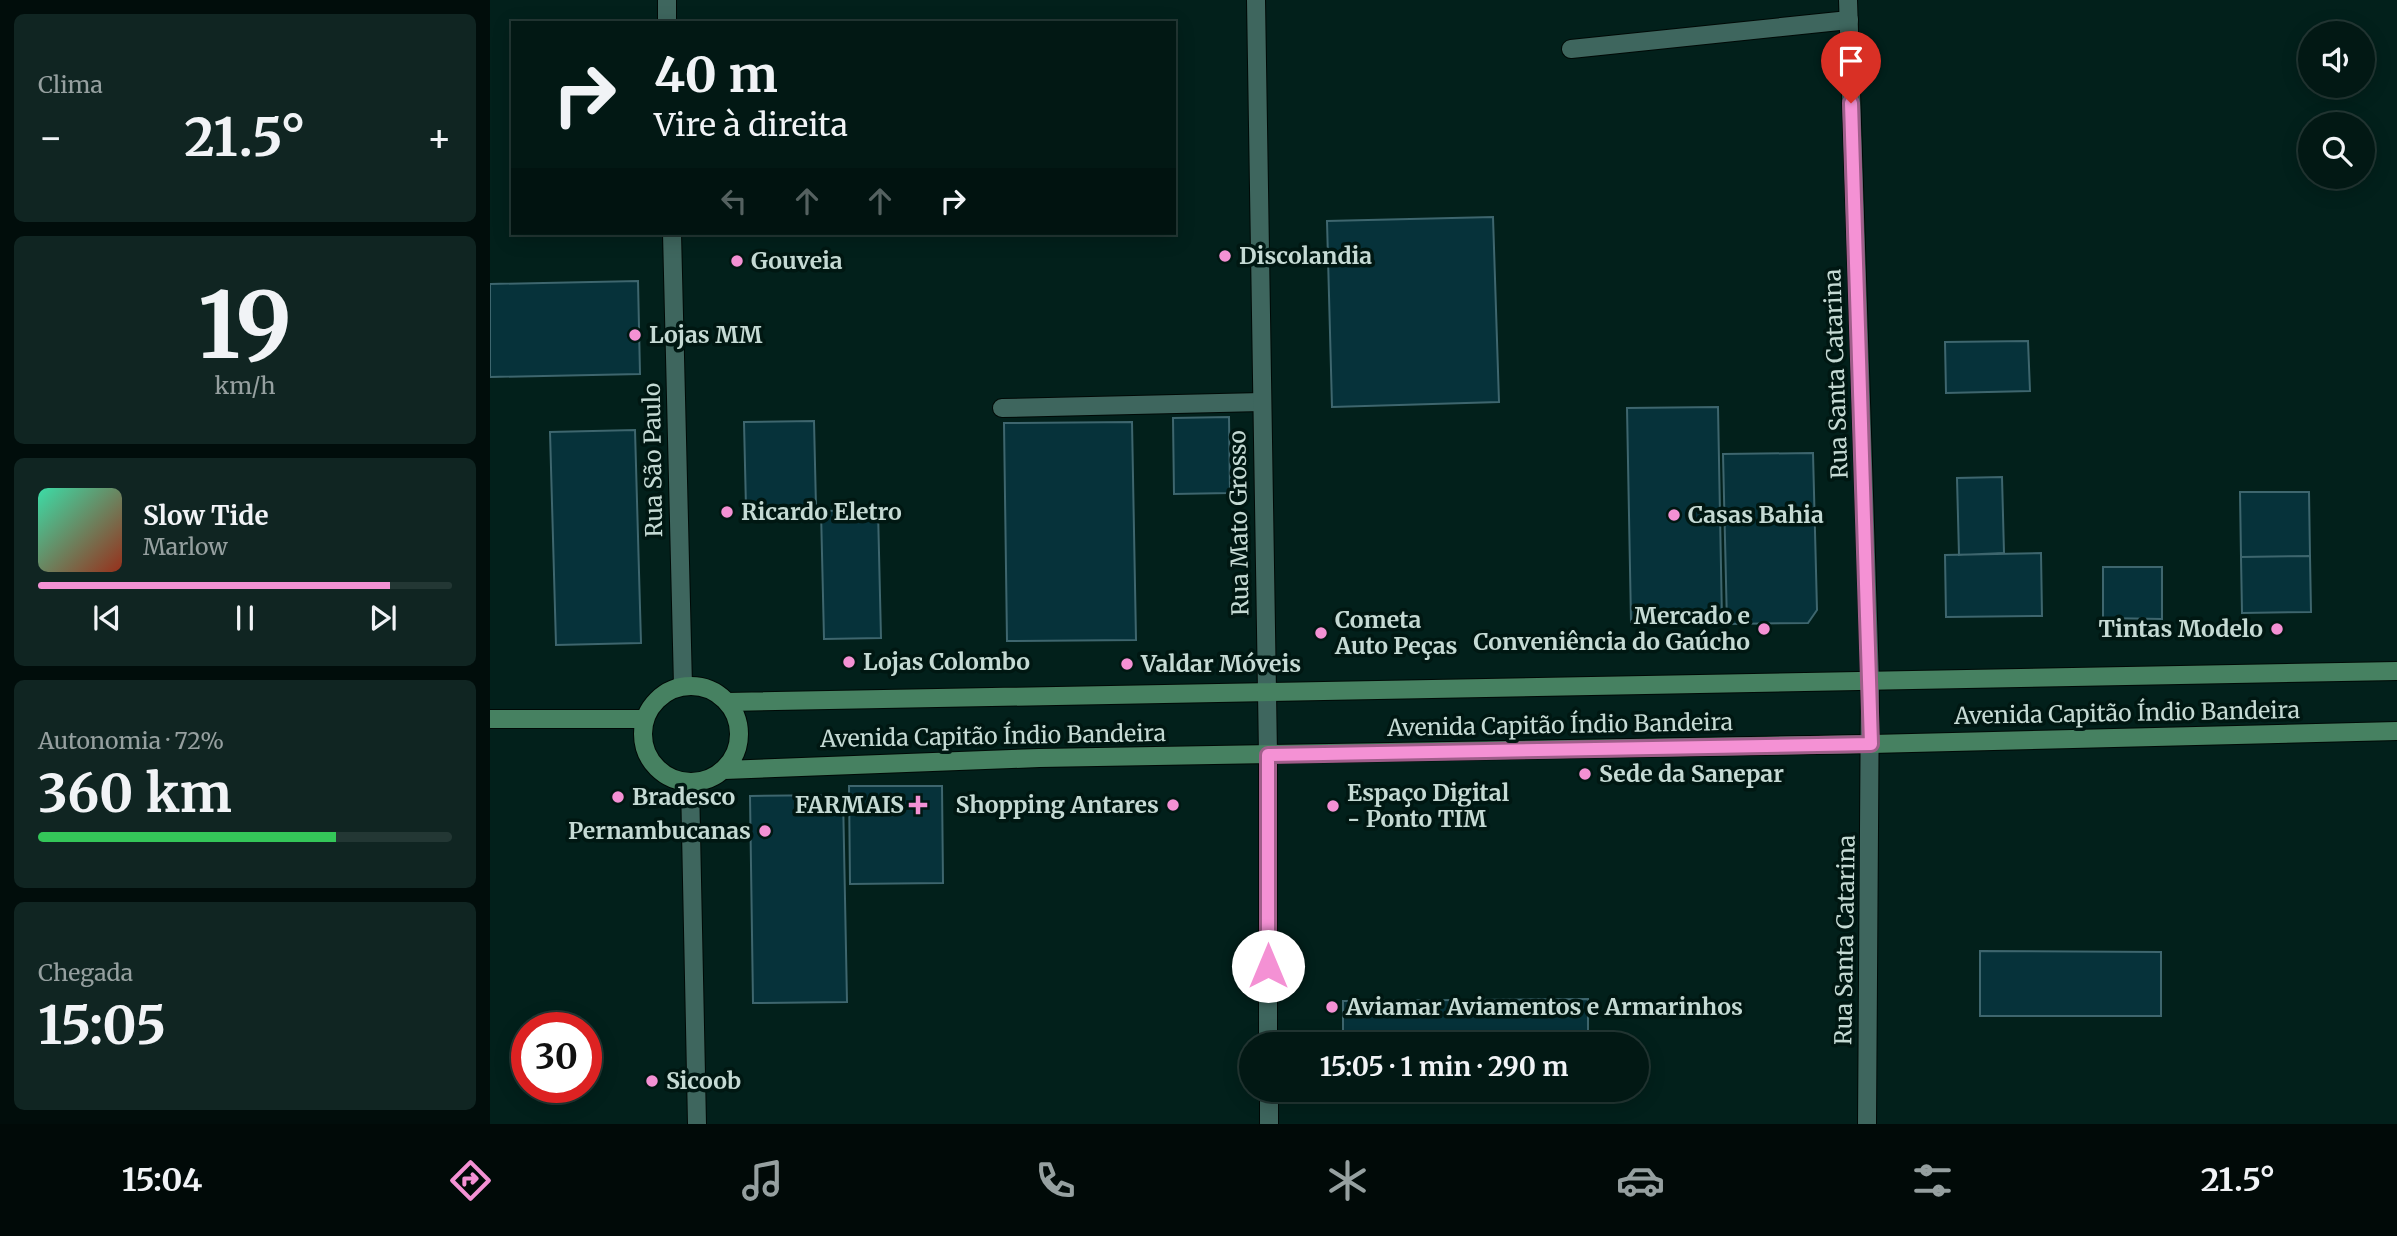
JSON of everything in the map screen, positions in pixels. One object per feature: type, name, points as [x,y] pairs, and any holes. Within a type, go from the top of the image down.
[{"type":"main road","name":"Avenida Capitão Índio Bandeira","points":[[727,702],[2397,671]]},
{"type":"main road","points":[[683,686],[699,686],[714,691],[727,702],[735,714],[739,728],[739,744],[734,758],[724,770],[708,780],[690,783],[672,779],[657,769],[647,754],[642,737],[644,719],[653,703],[666,692],[683,686]]},
{"type":"main road","points":[[490,719],[644,719]]},
{"type":"main road","name":"Avenida Capitão Índio Bandeira","points":[[724,770],[1026,758],[1871,744],[2397,731]]},
{"type":"street","points":[[667,0],[667,21]]},
{"type":"street","name":"Rua Mato Grosso","points":[[1256,0],[1268,755],[1268,1032]]},
{"type":"street","name":"Rua Santa Catarina","points":[[1848,0],[1870,681],[1867,1124]]},
{"type":"street","points":[[1571,49],[1849,20]]},
{"type":"street","name":"Rua São Paulo","points":[[672,235],[683,686]]},
{"type":"street","points":[[1002,408],[1262,402]]},
{"type":"street","points":[[690,783],[697,1124]]},
{"type":"street","points":[[1269,1102],[1269,1124]]},
{"type":"building","points":[[1493,217],[1499,402],[1332,407],[1327,221]]},
{"type":"building","points":[[638,281],[640,374],[490,377],[490,284]]},
{"type":"building","points":[[2028,341],[2030,391],[1946,393],[1945,342]]},
{"type":"building","name":"Casas Bahia","points":[[1718,407],[1722,621],[1631,622],[1627,408]]},
{"type":"building","points":[[1229,417],[1230,493],[1174,494],[1173,418]]},
{"type":"building","points":[[814,421],[816,507],[746,508],[744,422]]},
{"type":"building","points":[[1132,422],[1136,640],[1007,641],[1004,423]]},
{"type":"building","points":[[635,430],[641,643],[556,645],[550,432]]},
{"type":"building","points":[[1813,453],[1817,610],[1808,623],[1727,624],[1723,454]]},
{"type":"building","points":[[2002,477],[2004,553],[1959,555],[1957,478]]},
{"type":"building","points":[[2240,492],[2309,492],[2310,556],[2241,557]]},
{"type":"building","points":[[878,510],[881,638],[824,639],[821,511]]},
{"type":"building","points":[[2041,553],[2042,616],[1946,617],[1945,555]]},
{"type":"building","points":[[2310,556],[2311,612],[2242,613],[2241,557]]},
{"type":"building","points":[[2103,567],[2162,567],[2162,619],[2103,618]]},
{"type":"building","points":[[849,786],[942,786],[943,883],[850,884]]},
{"type":"building","points":[[843,795],[847,1002],[753,1003],[750,796]]},
{"type":"building","points":[[1980,951],[2161,952],[2161,1016],[1980,1016]]},
{"type":"building","points":[[1588,999],[1588,1032],[1343,1032],[1343,1001]]},
{"type":"place","name":"Discolandia","points":[[1225,256]]},
{"type":"place","name":"Gouveia","points":[[737,261]]},
{"type":"place","name":"Lojas MM","points":[[635,335]]},
{"type":"place","name":"Ricardo Eletro","points":[[727,512]]},
{"type":"place","name":"Casas Bahia","points":[[1674,515]]},
{"type":"place","name":"Mercado e Conveniência do Gaúcho","points":[[1764,629]]},
{"type":"place","name":"Tintas Modelo","points":[[2277,629]]},
{"type":"place","name":"Cometa Auto Peças","points":[[1321,633]]},
{"type":"place","name":"Lojas Colombo","points":[[849,662]]},
{"type":"place","name":"Valdar Móveis","points":[[1127,664]]},
{"type":"place","name":"Sede da Sanepar","points":[[1585,774]]},
{"type":"place","name":"Bradesco","points":[[618,797]]},
{"type":"place","name":"FARMAIS","points":[[918,805]]},
{"type":"place","name":"Shopping Antares","points":[[1173,805]]},
{"type":"place","name":"Espaço Digital - Ponto TIM","points":[[1333,806]]},
{"type":"place","name":"Pernambucanas","points":[[765,831]]},
{"type":"place","name":"Aviamar Aviamentos e Armarinhos","points":[[1332,1007]]},
{"type":"place","name":"Sicoob","points":[[652,1081]]},
{"type":"route","points":[[1268,966],[1268,755],[1871,744],[1851,103]]}]
